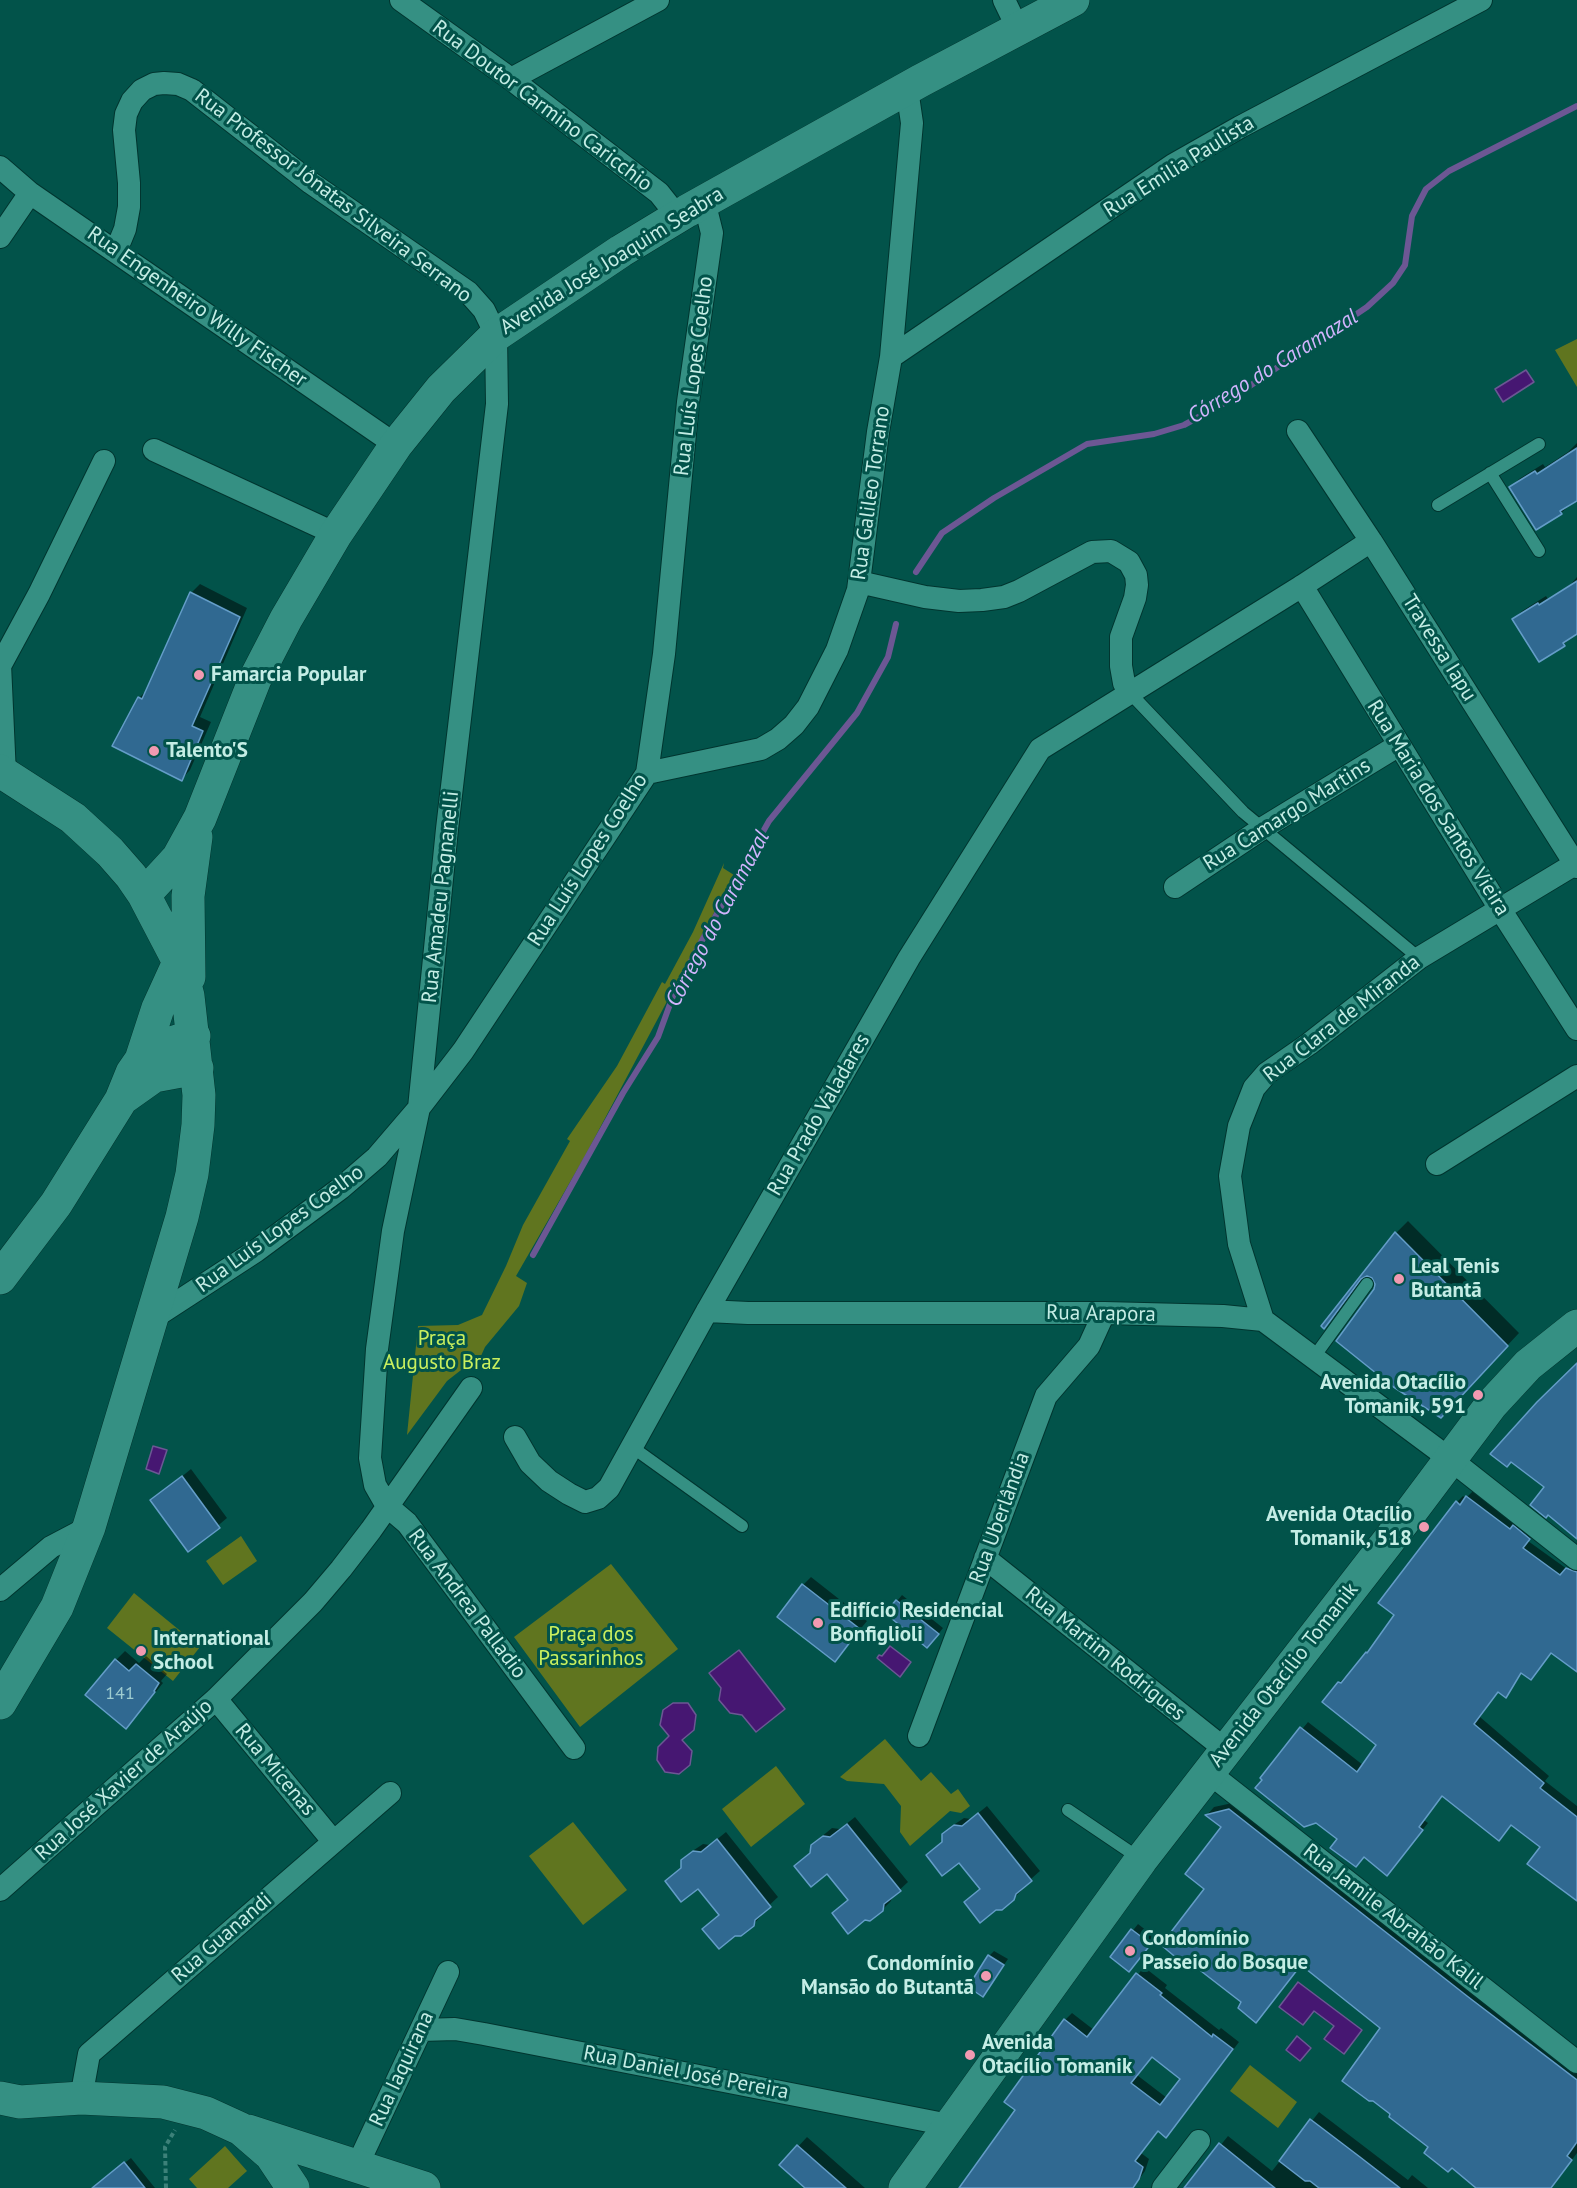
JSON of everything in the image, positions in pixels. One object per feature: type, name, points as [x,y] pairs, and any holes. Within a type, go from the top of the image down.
[{"type":"main road","name":"Avenida José Joaquim Seabra","points":[[144,895],[178,858],[200,818],[255,679],[286,619],[336,534],[396,445],[441,389],[496,335],[621,252],[691,209],[1073,0]]},
{"type":"main road","points":[[0,1703],[57,1607],[89,1527],[182,1217],[192,1173],[198,1125],[196,1052],[188,996],[179,963],[144,895],[110,852],[73,818],[3,773]]},
{"type":"main road","name":"Avenida José Joaquim Seabra","points":[[188,996],[188,896],[190,867],[200,818]]},
{"type":"main road","points":[[141,1060],[158,1008],[179,963]]},
{"type":"main road","points":[[3,1265],[56,1204],[121,1100],[132,1073],[141,1060],[152,1051],[165,1045],[196,1052]]},
{"type":"main road","points":[[121,1100],[154,1076],[196,1052]]},
{"type":"main road","name":"Avenida Otacílio Tomanik","points":[[905,2188],[1141,1860],[1491,1406],[1528,1365],[1577,1326]]},
{"type":"main road","points":[[0,2097],[20,2102],[81,2098],[163,2102],[206,2113],[241,2129],[424,2188]]},
{"type":"main road","points":[[241,2129],[271,2155],[293,2188]]},
{"type":"street","name":"Rua Doutor Carmino Caricchio","points":[[401,0],[511,79],[659,193],[691,209]]},
{"type":"street","points":[[511,79],[658,0]]},
{"type":"street","points":[[1004,0],[1018,29]]},
{"type":"street","name":"Rua Emilia Paulista","points":[[891,357],[1173,165],[1240,127],[1481,0]]},
{"type":"street","name":"Rua Professor Jônatas Silveira Serrano","points":[[116,251],[125,229],[129,207],[124,130],[126,114],[132,101],[142,90],[164,82],[178,84],[192,90],[311,183],[468,292],[484,310],[496,335]]},
{"type":"street","name":"Rua Galileo Torrano","points":[[647,773],[761,749],[778,739],[794,725],[808,707],[837,650],[859,582],[878,432],[891,357],[912,123],[907,89]]},
{"type":"street","name":"Rua Engenheiro Willy Fischer","points":[[0,167],[30,193],[396,445]]},
{"type":"street","points":[[0,237],[30,193]]},
{"type":"street","name":"Rua Luís Lopes Coelho","points":[[150,1320],[256,1251],[342,1188],[377,1157],[420,1108],[463,1051],[647,773],[664,654],[688,402],[711,232],[691,209]]},
{"type":"street","name":"Rua Amadeu Pagnanelli","points":[[370,1458],[377,1349],[393,1231],[420,1108],[447,829],[497,404],[496,335]]},
{"type":"street","name":"Travessa Iapu","points":[[1298,431],[1371,541],[1576,866]]},
{"type":"street","points":[[154,450],[336,534]]},
{"type":"street","points":[[3,773],[0,665],[39,594],[104,461]]},
{"type":"street","points":[[859,582],[959,602],[982,600],[1004,597],[1019,591],[1092,552],[1111,551],[1129,562],[1136,575],[1135,598],[1121,637],[1121,666],[1130,693],[1371,541]]},
{"type":"street","name":"Rua Maria dos Santos Vieira","points":[[1302,586],[1500,909],[1577,1029]]},
{"type":"street","name":"Rua Prado Valadares","points":[[515,1437],[530,1463],[549,1481],[569,1494],[585,1502],[598,1498],[609,1488],[707,1311],[909,958],[1040,748],[1130,693]]},
{"type":"street","name":"Rua Camargo Martins","points":[[1175,887],[1263,828],[1399,745]]},
{"type":"street","name":"Rua Clara de Miranda","points":[[1263,1320],[1239,1244],[1230,1176],[1239,1126],[1254,1088],[1267,1073],[1309,1044],[1419,958],[1576,866]]},
{"type":"street","points":[[1437,1164],[1577,1076]]},
{"type":"street","name":"Rua Arapora","points":[[707,1311],[1104,1313],[1223,1316],[1263,1320]]},
{"type":"street","name":"Rua Uberlândia","points":[[919,1736],[1046,1396],[1089,1346],[1104,1313]]},
{"type":"street","points":[[1263,1320],[1450,1459],[1577,1559]]},
{"type":"street","name":"Rua José Xavier de Araújo","points":[[0,1890],[216,1699],[313,1602],[341,1569],[471,1388]]},
{"type":"street","name":"Rua Andrea Palladio","points":[[370,1458],[375,1485],[387,1506],[407,1523],[574,1748]]},
{"type":"street","points":[[0,1590],[51,1547],[89,1527]]},
{"type":"street","name":"Rua Martim Rodrigues","points":[[985,1558],[1217,1761]]},
{"type":"street","name":"Rua Micenas","points":[[216,1699],[333,1841]]},
{"type":"street","name":"Rua Jamile Abrahão Kalil","points":[[1217,1761],[1577,2062]]},
{"type":"street","name":"Rua Guanandi","points":[[81,2098],[89,2054],[390,1793]]},
{"type":"street","name":"Rua Iaquirana","points":[[357,2166],[448,1972]]},
{"type":"street","name":"Rua Daniel José Pereira","points":[[421,2030],[455,2029],[484,2034],[950,2125]]},
{"type":"street","points":[[1163,2188],[1199,2141]]},
{"type":"lane","points":[[1438,505],[1539,444]]},
{"type":"lane","points":[[1491,473],[1539,551]]},
{"type":"lane","points":[[1130,693],[1243,812],[1419,958]]},
{"type":"lane","points":[[1314,1357],[1367,1284]]},
{"type":"lane","points":[[632,1447],[742,1526]]},
{"type":"lane","points":[[1068,1810],[1141,1860]]},
{"type":"path","points":[[166,2188],[165,2147],[178,2124]]},
{"type":"green space","points":[[1577,339],[1577,387],[1555,350]]},
{"type":"green space","name":"Praça Augusto Braz","points":[[724,863],[723,868],[734,875],[585,1156],[516,1276],[527,1283],[519,1306],[485,1347],[476,1367],[470,1363],[447,1381],[407,1435],[418,1326],[458,1325],[482,1315],[523,1225],[570,1141],[567,1139],[617,1066],[662,982],[665,984],[693,932]]},
{"type":"green space","points":[[241,1536],[257,1561],[223,1585],[206,1561]]},
{"type":"green space","name":"Praça dos Passarinhos","points":[[611,1564],[678,1649],[580,1727],[514,1637]]},
{"type":"green space","points":[[134,1593],[200,1647],[173,1681],[107,1628]]},
{"type":"green space","points":[[885,1739],[921,1781],[931,1772],[951,1794],[958,1789],[970,1806],[961,1813],[950,1811],[910,1846],[900,1832],[901,1806],[884,1784],[847,1781],[840,1777]]},
{"type":"green space","points":[[776,1766],[805,1804],[751,1847],[722,1809]]},
{"type":"green space","points":[[573,1822],[627,1890],[583,1925],[529,1856]]},
{"type":"green space","points":[[1250,2065],[1297,2102],[1278,2128],[1230,2091]]},
{"type":"green space","points":[[225,2146],[247,2171],[228,2188],[197,2188],[189,2179]]},
{"type":"shaded area","points":[[1526,370],[1534,382],[1503,402],[1495,389]]},
{"type":"shaded area","points":[[153,1446],[167,1450],[159,1474],[146,1469]]},
{"type":"shaded area","points":[[890,1646],[911,1662],[900,1677],[877,1658],[879,1655],[882,1656]]},
{"type":"shaded area","points":[[739,1650],[785,1709],[756,1732],[742,1715],[730,1713],[719,1700],[721,1688],[709,1673]]},
{"type":"shaded area","points":[[673,1703],[688,1703],[696,1715],[694,1730],[682,1740],[692,1751],[690,1765],[679,1774],[665,1772],[657,1760],[658,1747],[669,1736],[660,1725],[663,1710]]},
{"type":"shaded area","points":[[1298,1982],[1362,2030],[1344,2054],[1324,2039],[1334,2026],[1314,2011],[1303,2025],[1279,2007]]},
{"type":"shaded area","points":[[1297,2036],[1311,2048],[1300,2061],[1286,2050]]},
{"type":"building","points":[[1577,448],[1577,501],[1560,511],[1562,514],[1536,530],[1509,487],[1535,471],[1537,474]]},
{"type":"building","points":[[1577,581],[1577,634],[1563,643],[1565,646],[1539,662],[1512,619]]},
{"type":"building","points":[[190,592],[240,617],[192,726],[203,731],[182,781],[112,746],[138,697],[142,699]]},
{"type":"building","name":"Leal Tenis Butantã","points":[[1395,1232],[1508,1346],[1441,1418],[1392,1386],[1336,1341],[1374,1289],[1375,1284],[1372,1278],[1367,1276],[1361,1279],[1324,1329],[1321,1326]]},
{"type":"building","points":[[1577,1363],[1577,1539],[1548,1515],[1546,1518],[1530,1505],[1544,1487],[1511,1462],[1507,1467],[1490,1454],[1537,1402]]},
{"type":"building","points":[[182,1476],[220,1528],[188,1552],[150,1500]]},
{"type":"building","points":[[1466,1496],[1510,1529],[1513,1525],[1530,1539],[1523,1548],[1560,1575],[1566,1568],[1577,1572],[1577,1672],[1551,1653],[1531,1680],[1521,1673],[1506,1698],[1498,1692],[1474,1724],[1544,1783],[1540,1788],[1577,1817],[1577,1901],[1527,1864],[1540,1847],[1511,1825],[1499,1841],[1442,1796],[1419,1827],[1423,1830],[1387,1876],[1364,1857],[1356,1867],[1330,1848],[1337,1839],[1316,1823],[1304,1827],[1255,1788],[1262,1780],[1260,1778],[1300,1727],[1357,1772],[1376,1745],[1322,1702],[1367,1653],[1394,1615],[1378,1603],[1456,1501],[1460,1505]]},
{"type":"building","name":"Edifício Residencial Bonfiglioli","points":[[802,1584],[860,1629],[835,1662],[777,1617]]},
{"type":"building","points":[[896,1600],[939,1634],[927,1648],[885,1613]]},
{"type":"building","points":[[115,1659],[129,1671],[136,1664],[159,1683],[155,1692],[126,1729],[85,1695]]},
{"type":"building","points":[[1229,1809],[1577,2080],[1577,2142],[1567,2156],[1572,2160],[1551,2188],[1476,2188],[1452,2168],[1448,2172],[1424,2153],[1428,2147],[1389,2117],[1390,2114],[1342,2081],[1380,2028],[1301,1965],[1256,2023],[1238,2008],[1241,2002],[1188,1961],[1185,1965],[1161,1945],[1204,1889],[1185,1874],[1221,1827],[1205,1815]]},
{"type":"building","points":[[978,1813],[1032,1881],[1002,1910],[996,1910],[980,1923],[964,1902],[980,1889],[959,1863],[942,1876],[926,1855],[942,1842],[942,1834],[954,1825],[962,1826]]},
{"type":"building","points":[[847,1824],[901,1891],[884,1904],[883,1911],[870,1921],[865,1920],[848,1934],[832,1913],[848,1900],[827,1874],[811,1887],[794,1866],[810,1853],[811,1845],[823,1836],[830,1837]]},
{"type":"building","points":[[717,1839],[771,1907],[755,1920],[754,1926],[741,1936],[735,1936],[719,1949],[702,1929],[719,1915],[698,1889],[681,1902],[665,1881],[681,1868],[681,1860],[693,1851],[701,1852]]},
{"type":"building","name":"Condomínio Passeio do Bosque","points":[[1131,1929],[1151,1944],[1129,1972],[1110,1957]]},
{"type":"building","name":"Condomínio Mansão do Butantã","points":[[988,1955],[1004,1965],[983,1997],[968,1987]]},
{"type":"building","points":[[1136,1973],[1212,2037],[1213,2034],[1233,2049],[1166,2138],[1158,2131],[1135,2161],[1143,2167],[1133,2188],[959,2188],[1015,2110],[1004,2102],[1064,2019],[1087,2037]],"holes":[[[1152,2057],[1180,2079],[1160,2105],[1131,2083]]]},
{"type":"building","points":[[1310,2119],[1400,2188],[1319,2188],[1310,2181],[1305,2181],[1279,2161]]},
{"type":"building","points":[[1219,2143],[1275,2188],[1184,2188]]},
{"type":"building","points":[[797,2145],[846,2188],[805,2188],[779,2165]]},
{"type":"building","points":[[124,2162],[145,2188],[92,2188]]},
{"type":"waterway","name":"Córrego do Caramazal","points":[[916,572],[942,533],[994,498],[1087,444],[1154,434],[1184,425],[1226,402],[1367,307],[1393,283],[1405,265],[1412,216],[1426,189],[1449,171],[1577,106]]},
{"type":"waterway","name":"Córrego do Caramazal","points":[[533,1255],[623,1093],[658,1037],[673,996],[769,821],[857,713],[888,657],[896,624]]},
{"type":"place","name":"Famarcia Popular","points":[[199,675]]},
{"type":"place","name":"Talento'S","points":[[154,751]]},
{"type":"place","name":"Leal Tenis Butantã","points":[[1399,1279]]},
{"type":"place","name":"Avenida Otacílio Tomanik, 591","points":[[1478,1395]]},
{"type":"place","name":"Avenida Otacílio Tomanik, 518","points":[[1424,1527]]},
{"type":"place","name":"Edifício Residencial Bonfiglioli","points":[[818,1623]]},
{"type":"place","name":"International School","points":[[141,1651]]},
{"type":"place","name":"Condomínio Passeio do Bosque","points":[[1130,1951]]},
{"type":"place","name":"Condomínio Mansão do Butantã","points":[[986,1976]]},
{"type":"place","name":"Avenida Otacílio Tomanik","points":[[970,2055]]}]
